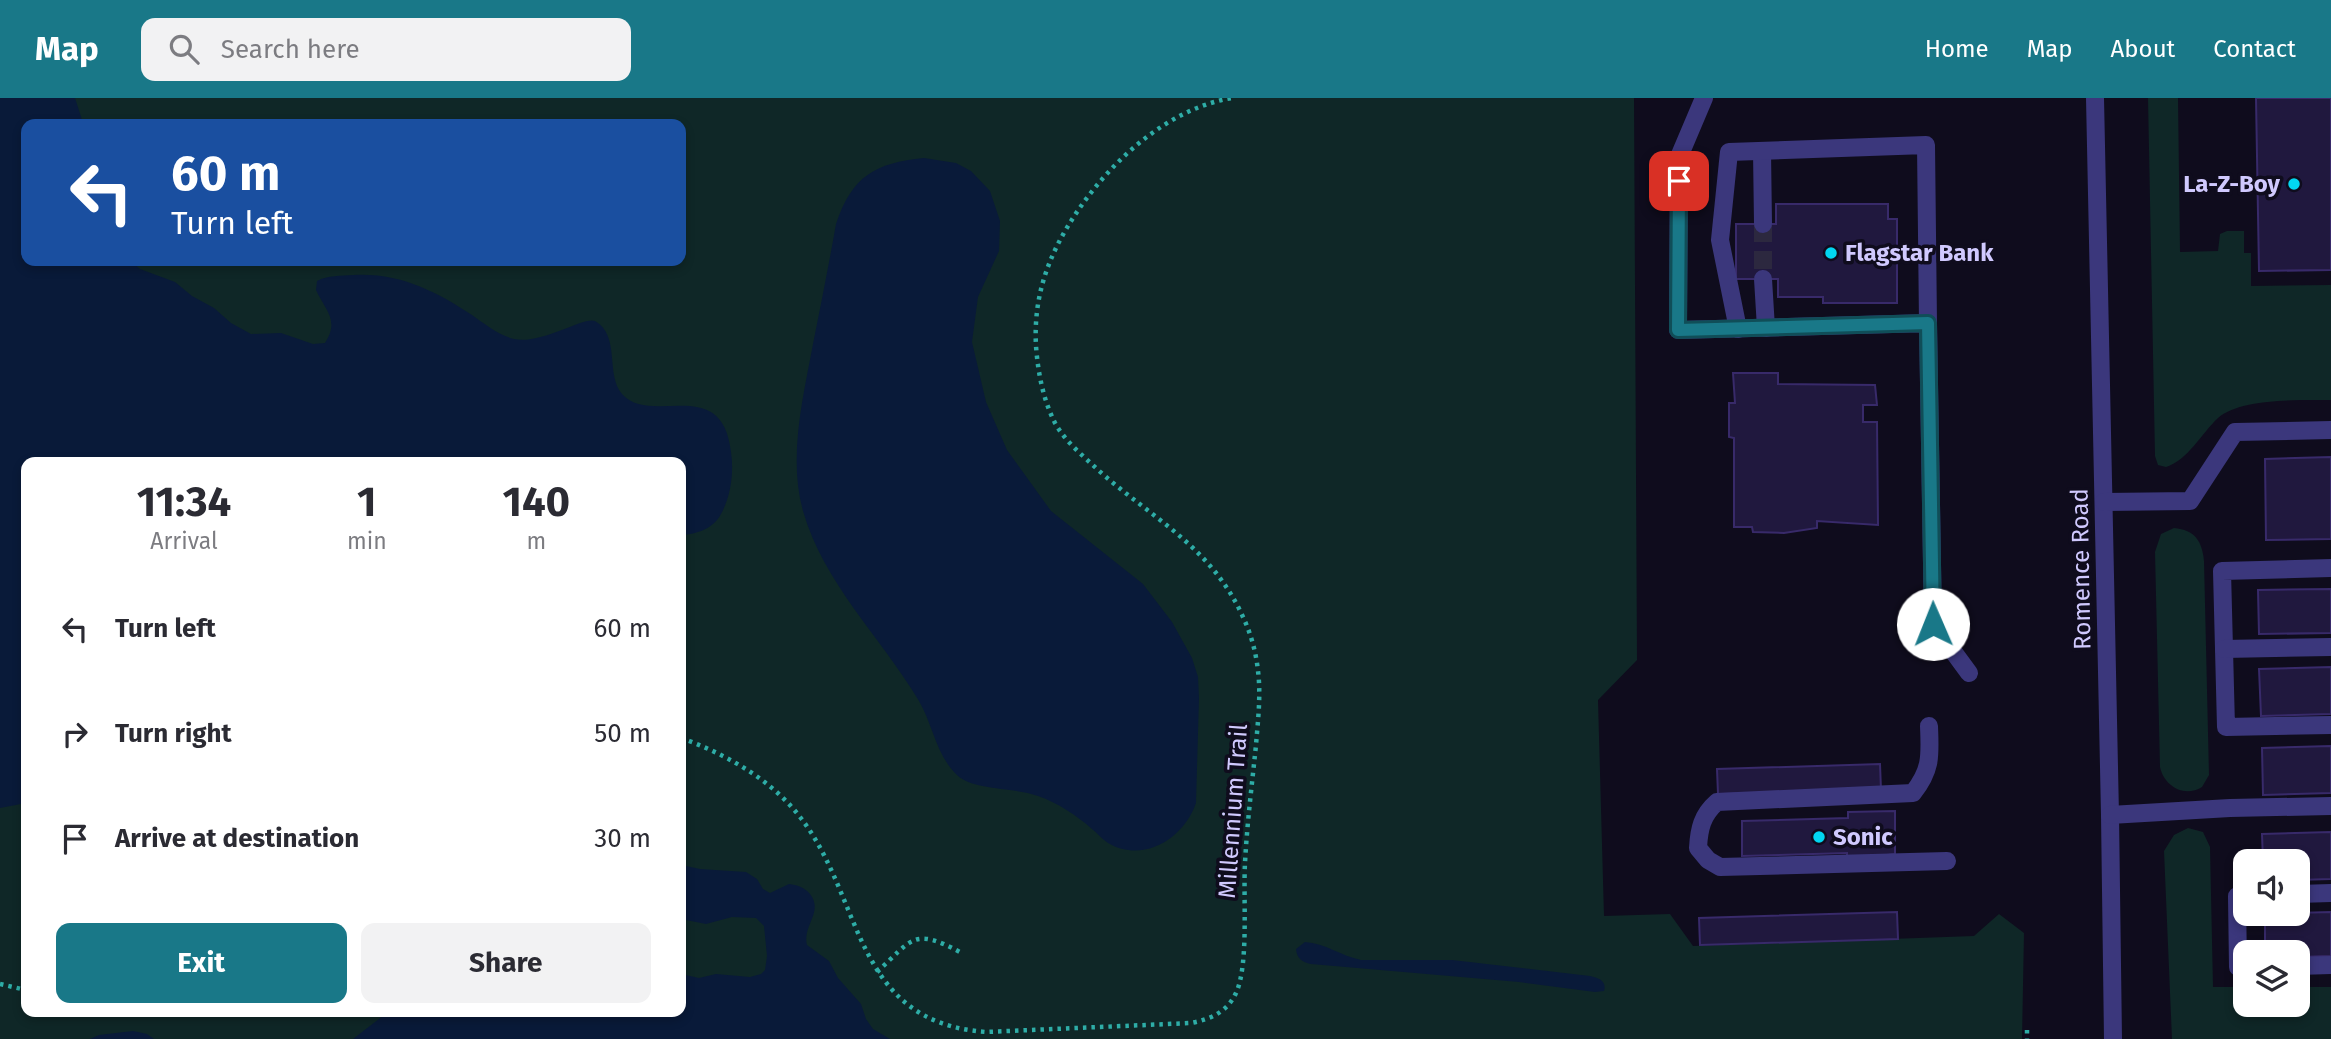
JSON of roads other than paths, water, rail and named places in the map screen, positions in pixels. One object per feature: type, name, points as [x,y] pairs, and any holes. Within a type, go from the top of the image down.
[{"type":"street","points":[[1703,98],[1679,156],[1678,330],[1928,323]]},
{"type":"street","name":"Romence Road","points":[[2095,98],[2113,1039]]},
{"type":"street","points":[[1738,329],[1720,240],[1729,152],[1926,145],[1933,624],[1969,673]]},
{"type":"street","points":[[1762,151],[1763,224]]},
{"type":"street","points":[[1763,279],[1766,328]]},
{"type":"street","points":[[2104,502],[2190,500],[2235,432],[2331,430]]},
{"type":"street","points":[[2331,568],[2222,571],[2226,727],[2331,725]]},
{"type":"street","points":[[2224,649],[2331,647]]},
{"type":"street","points":[[1929,726],[1930,761],[1924,779],[1913,793],[1717,802],[1707,811],[1699,829],[1698,848],[1707,860],[1720,867],[1948,862]]},
{"type":"street","points":[[2110,816],[2230,808],[2331,806]]},
{"type":"street","points":[[2310,894],[2331,893]]},
{"type":"street","points":[[2310,966],[2331,965]]},
{"type":"water","points":[[0,98],[75,98],[82,119],[21,119],[21,266],[137,266],[175,282],[231,323],[251,334],[281,333],[313,344],[325,343],[331,328],[330,315],[316,290],[317,281],[335,276],[370,275],[416,285],[445,298],[497,332],[514,339],[537,338],[595,321],[608,336],[614,376],[622,394],[635,403],[650,406],[700,408],[714,414],[725,428],[732,468],[727,500],[714,523],[704,530],[686,534],[686,457],[21,457],[21,804],[0,808]]},
{"type":"water","points":[[924,158],[956,163],[971,171],[990,191],[1000,221],[999,251],[978,297],[972,342],[986,402],[1007,450],[1051,511],[1143,584],[1172,622],[1192,658],[1198,677],[1199,698],[1196,803],[1190,816],[1172,837],[1148,849],[1135,851],[1108,843],[1073,814],[1045,799],[1028,793],[973,784],[957,775],[939,749],[919,701],[825,562],[803,511],[797,470],[799,428],[836,224],[850,194],[868,175],[892,164]]},
{"type":"water","points":[[686,866],[746,872],[770,893],[789,884],[808,892],[815,907],[807,932],[807,945],[829,961],[838,978],[861,1004],[873,1029],[890,1039],[353,1039],[382,1017],[686,1017],[686,975],[699,978],[716,974],[750,977],[765,970],[767,956],[764,926],[756,918],[732,917],[706,924],[686,920]]},
{"type":"water","points":[[1305,942],[1361,960],[1452,960],[1590,976],[1602,980],[1605,988],[1604,991],[1595,992],[1519,982],[1311,964],[1300,960],[1296,949]]},
{"type":"water","points":[[133,1031],[147,1034],[154,1039],[90,1039],[99,1035]]},
{"type":"tunnel","points":[[1763,224],[1763,279]]},
{"type":"place","name":"La-Z-Boy","points":[[2294,184]]},
{"type":"place","name":"Flagstar Bank","points":[[1831,253]]},
{"type":"place","name":"Sonic","points":[[1819,837]]}]
